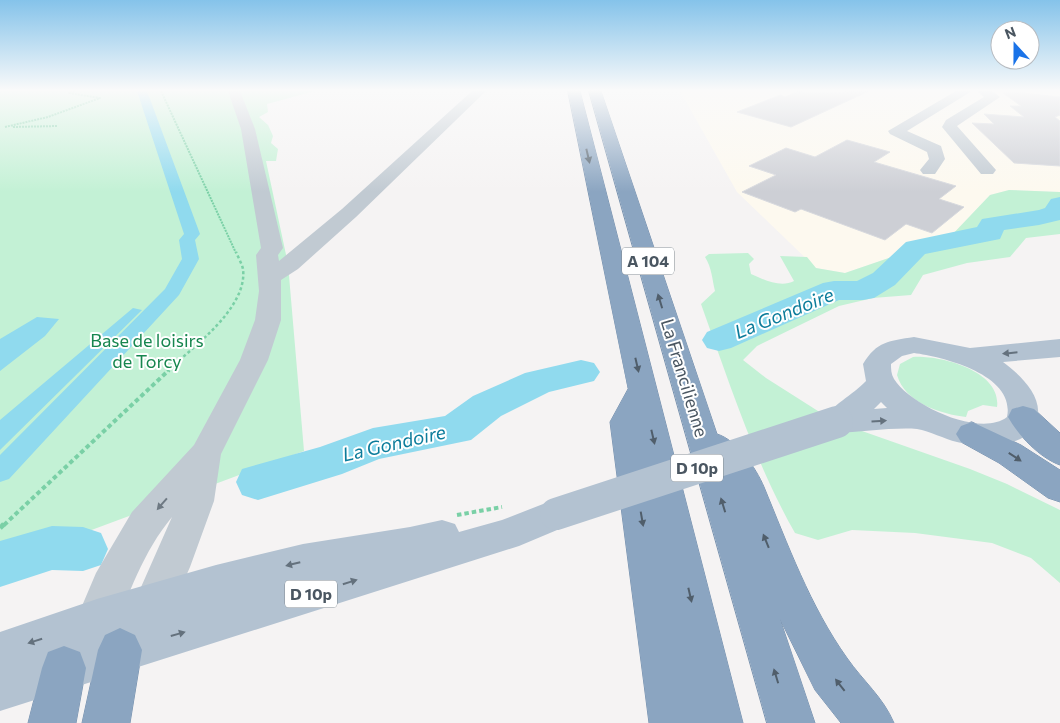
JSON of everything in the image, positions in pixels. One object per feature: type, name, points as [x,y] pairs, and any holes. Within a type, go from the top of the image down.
[{"type":"highway","name":"A 104","points":[[582,125],[719,723]]},
{"type":"highway","name":"La Francilienne","points":[[605,125],[791,723]]},
{"type":"highway","points":[[642,389],[625,422],[673,723]]},
{"type":"highway","points":[[1023,416],[1060,452]]},
{"type":"highway","points":[[700,432],[742,475],[790,598],[831,674],[870,723]]},
{"type":"highway","points":[[972,434],[1010,454],[1060,488]]},
{"type":"highway","points":[[106,723],[109,635]]},
{"type":"highway","points":[[52,723],[64,668]]},
{"type":"main road","points":[[914,345],[927,346],[969,357],[992,369],[1011,385],[1022,401],[1023,416],[1017,425],[1006,431],[991,434],[972,434],[943,427],[921,418],[894,400],[880,384],[876,372],[876,364],[879,358],[893,348],[914,345]]},
{"type":"main road","points":[[969,357],[1056,349]]},
{"type":"main road","points":[[1011,385],[1026,370],[1056,349]]},
{"type":"main road","name":"D 10p","points":[[837,422],[866,400],[880,384]]},
{"type":"main road","name":"D 10p","points":[[0,654],[109,635],[506,535],[556,514],[837,422],[921,418]]},
{"type":"main road","name":"D 10p","points":[[154,603],[303,562],[410,544],[502,521],[556,514]]},
{"type":"main road","points":[[0,688],[64,668],[154,603]]},
{"type":"street","points":[[240,125],[262,250],[268,266]]},
{"type":"street","points":[[109,635],[110,586],[145,523],[205,454],[254,360],[268,320],[268,266],[272,248],[246,125]]},
{"type":"street","points":[[268,266],[290,264],[349,213],[444,125]]},
{"type":"street","points":[[899,129],[907,125]]},
{"type":"street","points":[[950,125],[949,127],[987,170]]},
{"type":"street","points":[[899,129],[961,141]]},
{"type":"street","points":[[899,129],[935,149],[937,158],[929,170]]},
{"type":"street","points":[[154,603],[171,567],[196,501],[205,454]]},
{"type":"path","points":[[6,128],[18,125]]},
{"type":"path","points":[[0,528],[221,321],[238,299],[243,278],[242,268],[176,125]]},
{"type":"path","points":[[0,128],[57,126]]},
{"type":"shaded area","points":[[699,125],[1060,125],[1060,192],[1009,190],[990,195],[950,237],[845,273],[816,268],[737,192]]},
{"type":"green space","name":"Base de loisirs de Torcy","points":[[0,125],[268,125],[273,136],[271,143],[278,149],[276,161],[266,161],[288,264],[304,451],[0,564]]},
{"type":"green space","points":[[1009,190],[1060,192],[1060,234],[1026,238],[1010,257],[967,263],[923,275],[911,295],[873,298],[839,306],[757,346],[743,360],[766,378],[840,425],[970,469],[1007,484],[1060,510],[1060,583],[1031,558],[992,543],[915,533],[852,530],[818,540],[795,533],[755,450],[701,304],[715,291],[705,257],[709,254],[748,253],[754,259],[749,264],[751,274],[767,281],[784,284],[794,281],[780,256],[807,257],[816,268],[845,273],[950,237],[990,195]]},
{"type":"green space","points":[[913,357],[953,362],[980,375],[990,384],[996,394],[997,407],[983,405],[968,411],[966,417],[935,410],[916,400],[901,385],[897,375],[900,364]]},
{"type":"water","points":[[133,308],[142,310],[0,450],[0,420]]},
{"type":"water","points":[[37,317],[59,319],[45,336],[0,371],[0,339]]},
{"type":"building","points":[[974,125],[1060,125],[1060,166],[1014,163]]},
{"type":"building","points":[[847,140],[890,152],[874,162],[956,186],[939,199],[964,207],[932,233],[906,224],[885,240],[801,209],[795,212],[742,192],[776,175],[749,166],[786,148],[815,157]]},
{"type":"waterway","points":[[0,472],[173,291],[181,273],[191,259],[187,240],[192,234],[154,125]]},
{"type":"waterway","name":"La Gondoire","points":[[719,340],[834,290],[863,291],[884,279],[916,248],[990,233],[991,225],[1007,221],[1047,216],[1055,213],[1060,204]]},
{"type":"waterway","name":"La Gondoire","points":[[258,482],[327,462],[373,444],[456,429],[487,406],[538,382],[581,372]]},
{"type":"waterway","name":"La Gondoire","points":[[0,564],[52,548],[83,549]]}]
